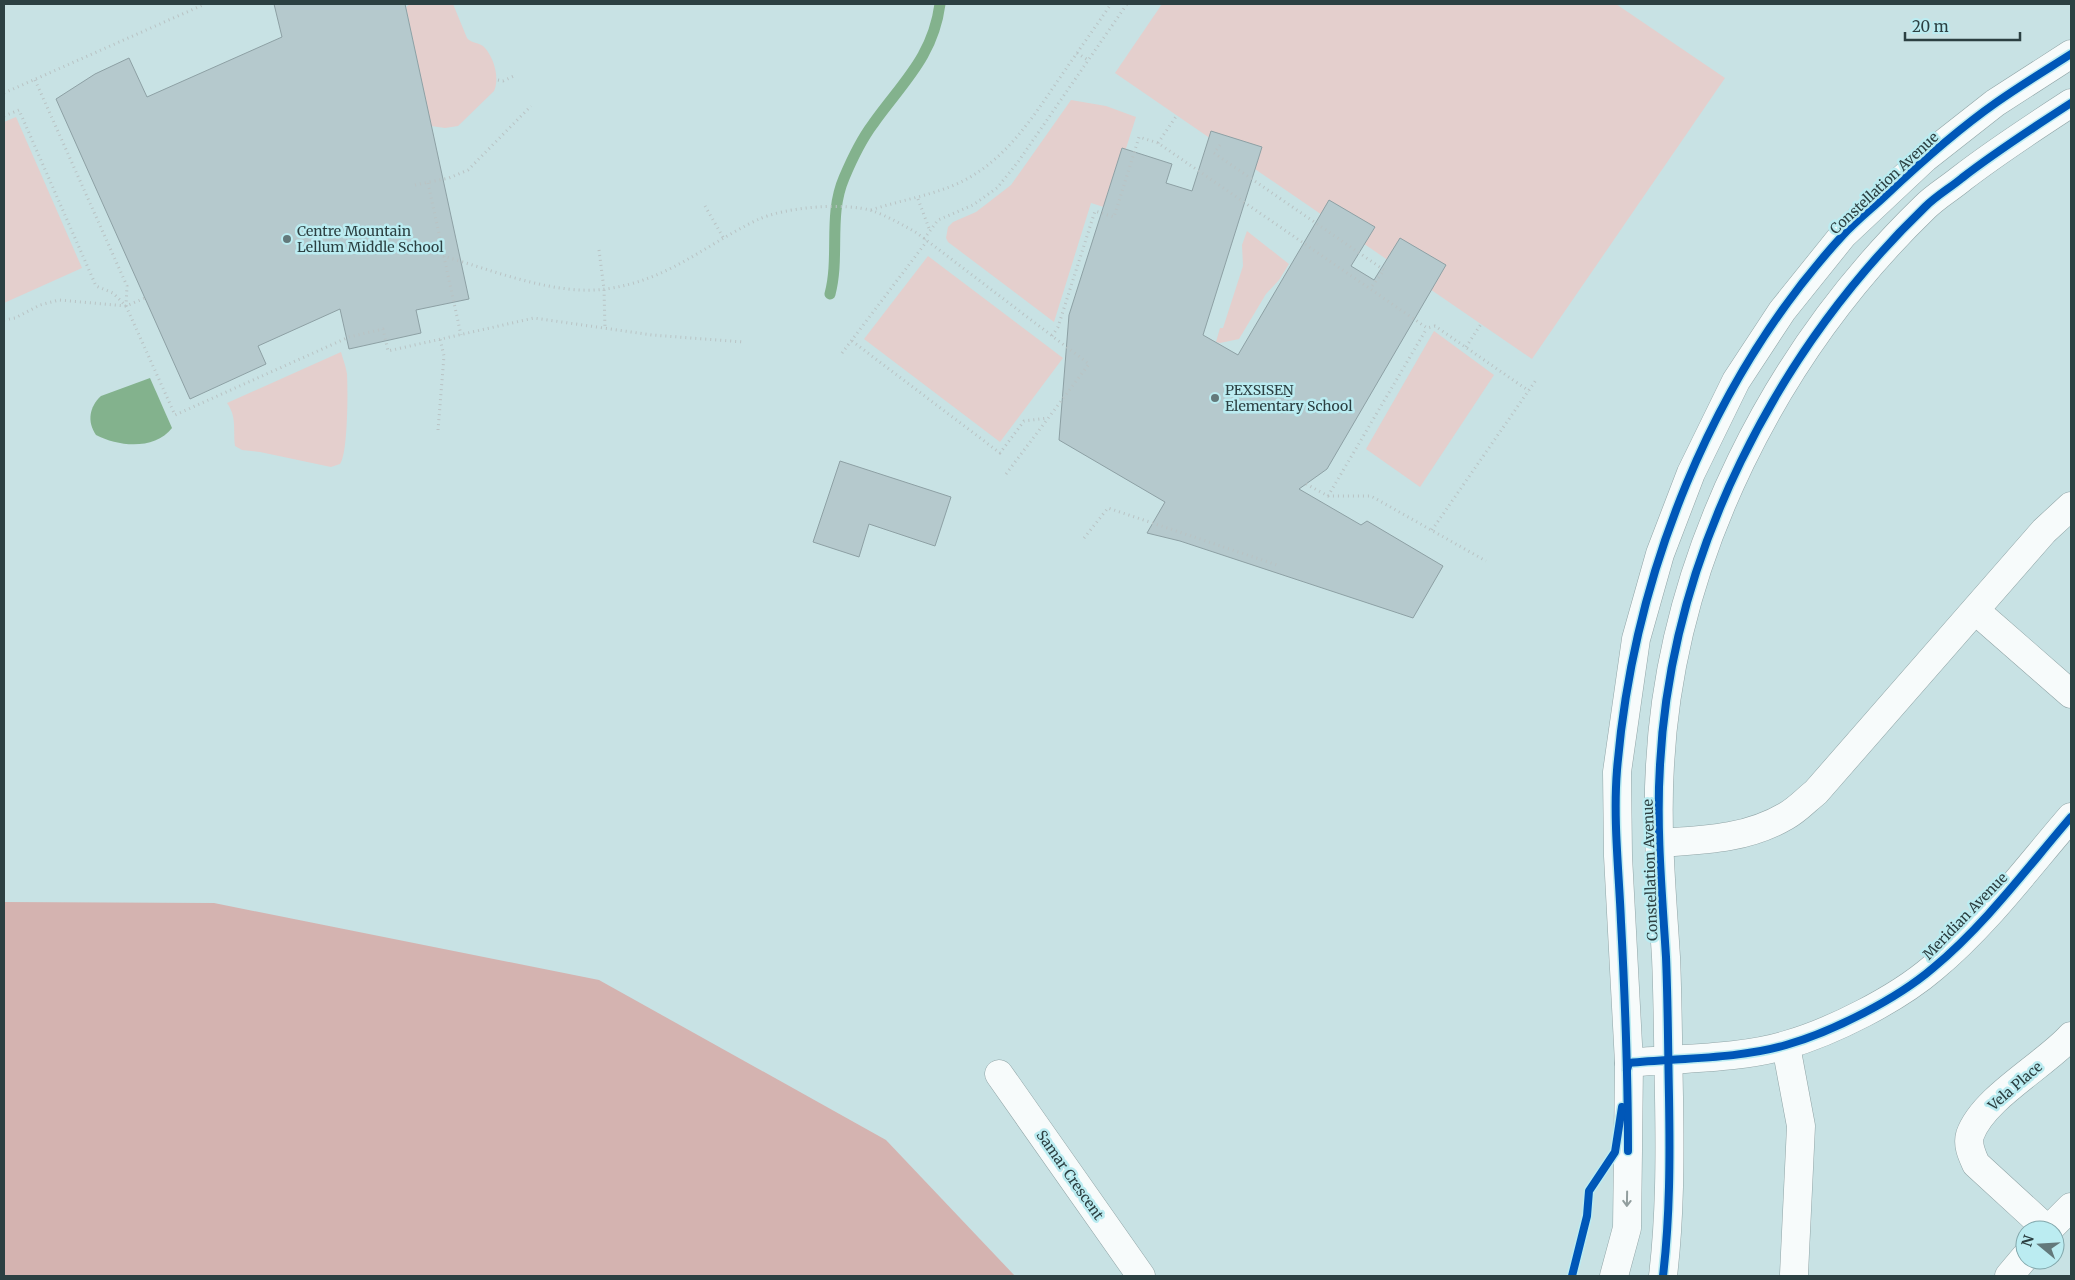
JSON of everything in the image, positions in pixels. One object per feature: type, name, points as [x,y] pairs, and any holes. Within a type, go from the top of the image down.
[{"type":"street","name":"Constellation Avenue","points":[[1614,1276],[1627,1228],[1628,1062],[1618,856],[1617,772],[1636,640],[1660,554],[1691,473],[1736,381],[1782,311],[1843,234],[1925,158],[1995,103],[2071,54]]},
{"type":"street","name":"Constellation Avenue","points":[[1663,1276],[1670,1152],[1660,843],[1660,764],[1670,680],[1687,606],[1712,526],[1747,446],[1802,353],[1878,257],[1928,204],[2003,146],[2071,103]]},
{"type":"street","points":[[1660,843],[1716,840],[1746,834],[1787,816],[1816,792],[2044,531],[2071,506]]},
{"type":"street","points":[[1976,611],[2071,694]]},
{"type":"street","name":"Meridian Avenue","points":[[1628,1062],[1722,1056],[1786,1046],[1844,1022],[1892,998],[1933,968],[1972,931],[2071,818]]},
{"type":"street","name":"Vela Place","points":[[2037,1220],[1976,1164],[1970,1151],[1970,1136],[1991,1104],[2071,1036]]},
{"type":"street","points":[[1786,1046],[1801,1126],[1794,1274]]},
{"type":"street","name":"Samar Crescent","points":[[999,1074],[1141,1276]]},
{"type":"street","points":[[2058,1220],[2071,1207]]},
{"type":"path","points":[[4,93],[205,4]]},
{"type":"path","points":[[443,256],[543,284],[604,289],[630,284],[663,274],[758,220],[782,211],[826,207],[871,210],[918,198],[961,182],[1011,145],[1111,4]]},
{"type":"path","points":[[842,353],[926,240],[938,220],[973,205],[996,188],[1018,162],[1127,4]]},
{"type":"path","points":[[1077,53],[1088,60]]},
{"type":"path","points":[[498,80],[503,81],[516,75]]},
{"type":"path","points":[[35,80],[128,286],[126,306]]},
{"type":"path","points":[[415,185],[449,178],[468,170],[532,106]]},
{"type":"path","points":[[4,116],[18,110],[96,286],[113,293],[126,306],[175,415],[349,337],[383,329],[388,351],[534,318],[652,335],[743,342]]},
{"type":"path","points":[[9,114],[11,119]]},
{"type":"path","points":[[1158,143],[1177,115]]},
{"type":"path","points":[[1052,336],[1058,327],[1095,211],[1114,218],[1139,137],[1158,143],[1427,328]]},
{"type":"path","points":[[1220,145],[1214,153],[1384,270],[1370,289]]},
{"type":"path","points":[[428,183],[460,335]]},
{"type":"path","points":[[918,198],[930,231]]},
{"type":"path","points":[[705,206],[724,239]]},
{"type":"path","points":[[871,210],[893,219],[926,240],[1089,364],[1006,474]]},
{"type":"path","points":[[599,250],[604,289],[605,329]]},
{"type":"path","points":[[4,320],[14,318],[40,305],[60,300],[126,306],[145,298]]},
{"type":"path","points":[[1466,347],[1481,324]]},
{"type":"path","points":[[1328,496],[1427,328],[1435,326],[1529,391]]},
{"type":"path","points":[[438,430],[444,356],[440,339]]},
{"type":"path","points":[[852,340],[1000,453],[1024,421],[1048,418]]},
{"type":"path","points":[[1432,530],[1536,380]]},
{"type":"path","points":[[1306,484],[1328,496],[1371,496],[1486,561]]},
{"type":"path","points":[[1084,538],[1108,508],[1276,565]]},
{"type":"shaded area","points":[[410,4],[453,4],[467,38],[483,46],[493,63],[496,75],[494,91],[458,126],[445,128],[431,126],[406,7]]},
{"type":"shaded area","points":[[1162,4],[1616,4],[1725,78],[1532,359],[1115,73]]},
{"type":"shaded area","points":[[1071,100],[1106,106],[1136,117],[1107,208],[1091,203],[1054,322],[948,242],[946,238],[948,227],[953,222],[976,212],[1011,185]]},
{"type":"shaded area","points":[[16,117],[82,268],[4,303],[4,122]]},
{"type":"shaded area","points":[[1247,231],[1289,264],[1279,280],[1266,294],[1239,339],[1220,343],[1216,342],[1220,328],[1223,328],[1243,266],[1242,245]]},
{"type":"shaded area","points":[[928,256],[1063,358],[1000,442],[864,339]]},
{"type":"shaded area","points":[[1434,331],[1494,375],[1420,487],[1366,449]]},
{"type":"shaded area","points":[[341,352],[347,374],[347,406],[345,448],[340,464],[331,467],[242,450],[235,446],[233,418],[227,403]]},
{"type":"shaded area","points":[[150,378],[172,428],[165,435],[147,443],[126,444],[96,435],[90,420],[97,400],[101,396]]},
{"type":"shaded area","points":[[4,902],[214,903],[599,980],[886,1140],[1015,1276],[4,1276]]},
{"type":"building","name":"Centre Mountain Lellum Middle School","points":[[274,4],[405,4],[469,299],[416,310],[421,333],[349,349],[340,309],[258,346],[266,364],[190,399],[56,99],[95,74],[129,58],[147,97],[282,37]]},
{"type":"building","name":"PEXSISEṈ Elementary School","points":[[1211,131],[1262,147],[1203,335],[1238,355],[1329,200],[1375,227],[1351,266],[1374,280],[1400,238],[1446,265],[1327,469],[1299,489],[1361,525],[1367,521],[1443,566],[1413,618],[1180,541],[1147,533],[1165,502],[1059,440],[1069,315],[1122,148],[1172,164],[1166,183],[1192,191]]},
{"type":"building","points":[[840,461],[951,497],[935,546],[869,524],[859,557],[813,542]]},
{"type":"waterway","points":[[830,294],[833,280],[836,206],[844,178],[865,137],[923,54],[931,39],[940,4]]},
{"type":"cycle path","points":[[1628,1151],[1625,1008],[1616,827],[1617,770],[1626,697],[1640,625],[1661,553],[1686,484],[1718,416],[1754,352],[1796,291],[1843,235],[1925,159],[1968,124],[2006,96],[2071,54]]},
{"type":"cycle path","points":[[1663,1276],[1668,1209],[1669,1142],[1667,975],[1659,837],[1660,765],[1668,687],[1685,610],[1709,535],[1741,462],[1779,392],[1822,326],[1871,264],[1934,199],[2002,149],[2071,103]]},
{"type":"cycle path","points":[[1627,1070],[1629,1063],[1729,1056],[1768,1050],[1823,1032],[1883,1003],[1918,980],[1952,951],[2005,896],[2071,817]]},
{"type":"cycle path","points":[[1572,1276],[1587,1216],[1589,1191],[1615,1152],[1622,1107]]},
{"type":"place","name":"Centre Mountain Lellum Middle School","points":[[287,239]]},
{"type":"place","name":"PEXSISEṈ Elementary School","points":[[1215,398]]}]
